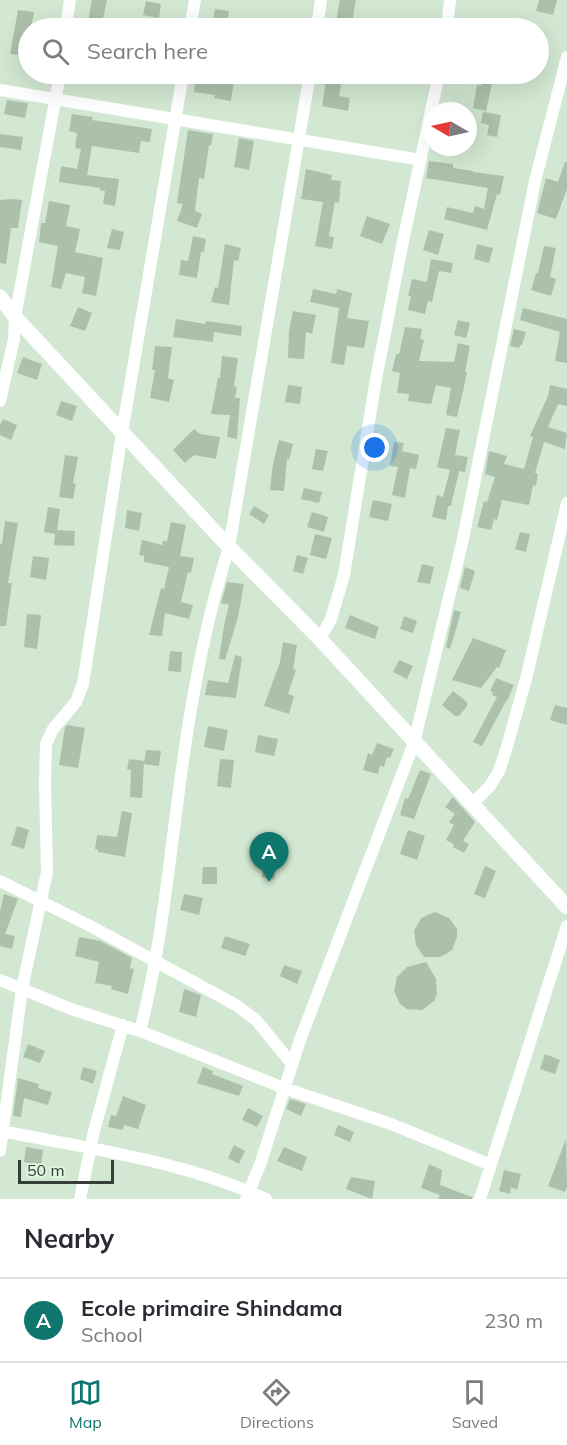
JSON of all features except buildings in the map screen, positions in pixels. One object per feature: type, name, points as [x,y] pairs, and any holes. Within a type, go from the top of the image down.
[{"type":"street","points":[[67,18],[70,0]]},
{"type":"street","points":[[192,18],[195,0]]},
{"type":"street","points":[[318,18],[321,0]]},
{"type":"street","points":[[448,18],[450,0]]},
{"type":"street","points":[[248,1195],[261,1162],[292,1064],[414,742],[480,461],[535,181],[567,57]]},
{"type":"street","points":[[0,401],[14,339],[15,317],[59,84]]},
{"type":"street","points":[[0,1151],[2,1114],[22,988],[47,872],[46,744],[52,729],[76,702],[83,684],[122,433],[181,84]]},
{"type":"street","points":[[140,1031],[156,960],[191,708],[214,598],[229,547],[308,84]]},
{"type":"street","points":[[320,639],[331,619],[344,575],[378,369],[437,84]]},
{"type":"street","points":[[0,90],[175,121],[421,160]]},
{"type":"street","points":[[0,297],[15,317],[122,433],[229,547],[320,639],[567,907]]},
{"type":"street","points":[[473,803],[490,786],[499,771],[506,750],[526,679],[567,502]]},
{"type":"street","points":[[0,881],[156,960],[236,1005],[256,1020],[292,1064]]},
{"type":"street","points":[[480,1199],[567,926]]},
{"type":"street","points":[[0,980],[71,1009],[140,1031],[284,1088],[391,1124],[491,1165]]},
{"type":"street","points":[[80,1199],[90,1149],[123,1025]]},
{"type":"street","points":[[2,1131],[169,1167],[248,1195],[266,1199]]},
{"type":"place","name":"Ecole primaire Shindama","points":[[269,882]]}]
